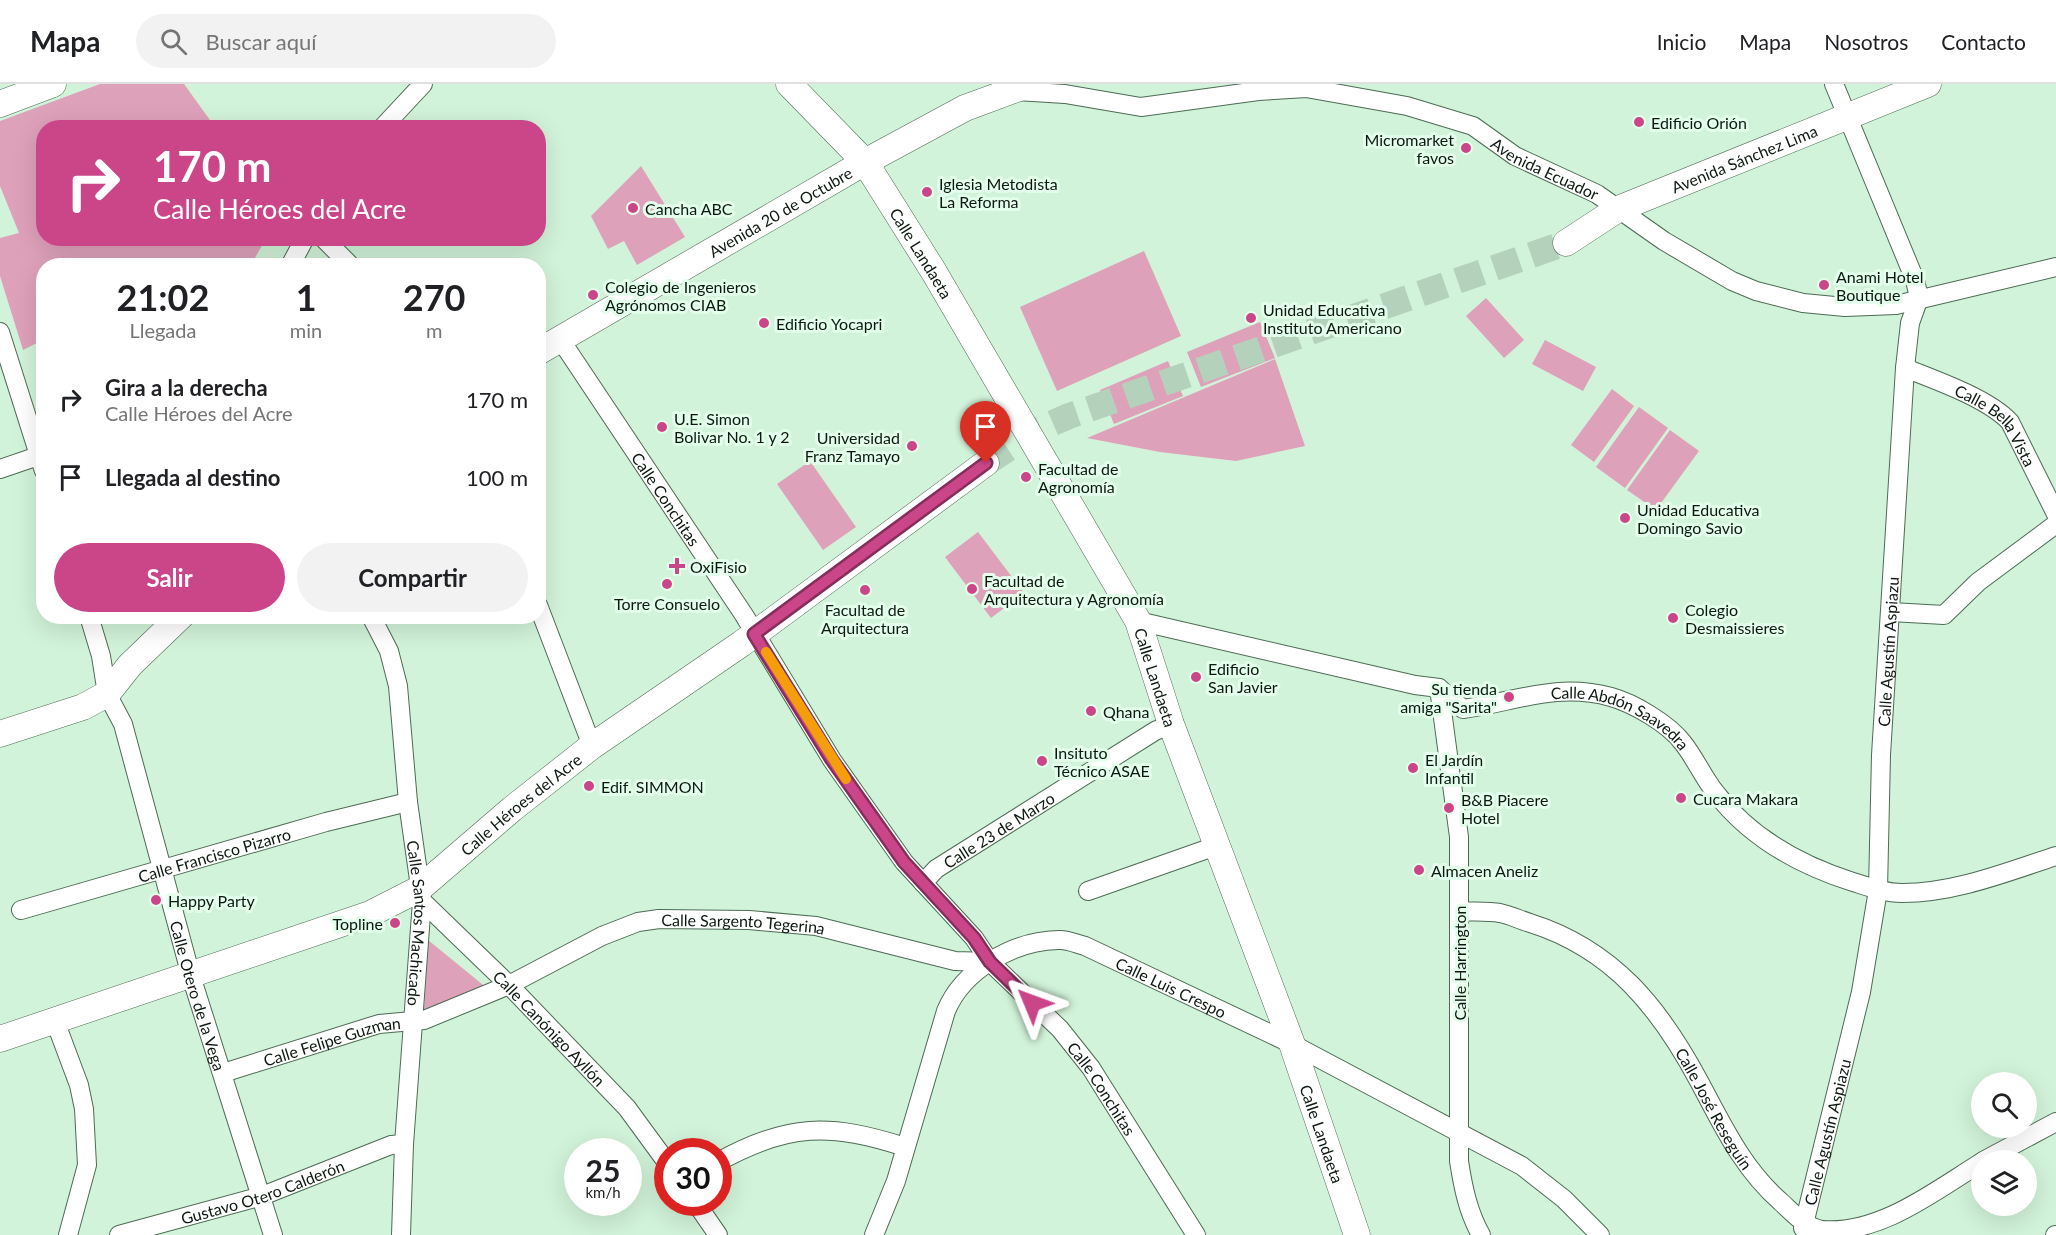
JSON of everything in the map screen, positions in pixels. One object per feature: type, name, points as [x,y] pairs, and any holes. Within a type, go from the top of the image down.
[{"type":"main road","points":[[0,104],[53,84]]},
{"type":"main road","name":"Calle Landaeta","points":[[789,84],[865,162],[934,272],[1138,621],[1171,724],[1292,1044],[1357,1235]]},
{"type":"main road","name":"Avenida Sánchez Lima","points":[[1566,243],[1618,208],[1928,84]]},
{"type":"main road","name":"Avenida 20 de Octubre","points":[[549,345],[865,162],[965,108],[1021,88]]},
{"type":"main road","name":"Calle Héroes del Acre","points":[[0,1039],[191,976],[420,895],[512,809],[592,746],[754,634],[986,463]]},
{"type":"main road","points":[[0,734],[83,707],[106,694],[130,665],[173,624]]},
{"type":"street","points":[[389,120],[423,84]]},
{"type":"street","points":[[1834,84],[1915,280],[1919,298]]},
{"type":"street","name":"Avenida Ecuador","points":[[1021,88],[1141,107],[1258,91],[1306,88],[1407,106],[1473,126],[1515,156],[1597,194],[1709,269],[1756,291],[1803,303],[1845,307],[1896,305],[2056,267]]},
{"type":"street","points":[[331,246],[343,258]]},
{"type":"street","name":"Calle Agustín Aspiazu","points":[[1804,1226],[1861,992],[1878,890],[1881,755],[1905,368],[1910,323],[1919,298]]},
{"type":"street","points":[[0,332],[36,442]]},
{"type":"street","name":"Calle Conchitas","points":[[549,345],[754,634],[832,760],[904,862],[974,938],[990,962],[1060,1029],[1091,1068],[1196,1235]]},
{"type":"street","name":"Calle Bella Vista","points":[[1905,368],[1986,404],[2005,416],[2056,514]]},
{"type":"street","points":[[0,469],[36,461]]},
{"type":"street","points":[[1891,612],[1944,615],[1978,582],[2056,524]]},
{"type":"street","points":[[1138,621],[1393,680],[1440,688]]},
{"type":"street","name":"Calle Otero de la Vega","points":[[91,624],[101,656],[106,694],[123,724],[191,976],[273,1235]]},
{"type":"street","name":"Calle Santos Machicado","points":[[375,624],[389,651],[398,686],[408,802],[420,895],[415,1023],[404,1144],[402,1235]]},
{"type":"street","points":[[545,624],[592,746]]},
{"type":"street","name":"Calle Abdón Saavedra","points":[[1440,688],[1463,709],[1533,694],[1586,692],[1637,706],[1682,741],[1714,792],[1755,835],[1822,873],[1878,890],[1901,893],[1956,886],[2056,856]]},
{"type":"street","name":"Calle Harrington","points":[[1440,688],[1459,837],[1459,1134],[1463,1189],[1481,1235]]},
{"type":"street","name":"Calle 23 de Marzo","points":[[922,883],[936,869],[1155,731],[1171,724]]},
{"type":"street","name":"Calle Francisco Pizarro","points":[[21,910],[326,822],[408,802]]},
{"type":"street","points":[[1088,891],[1216,846]]},
{"type":"street","name":"Calle Canónigo Ayllón","points":[[420,895],[627,1108],[654,1145]]},
{"type":"street","name":"Calle José Reseguín","points":[[1459,911],[1501,913],[1553,930],[1614,967],[1666,1026],[1699,1082],[1726,1135],[1754,1174],[1804,1226]]},
{"type":"street","name":"Calle Sargento Tegerina","points":[[509,985],[602,936],[638,922],[659,919],[749,920],[816,926],[955,961],[990,962]]},
{"type":"street","name":"Calle Luis Crespo","points":[[874,1235],[896,1181],[953,993],[970,975],[990,962],[1031,943],[1061,939],[1077,944],[1292,1044],[1522,1166],[1564,1199],[1600,1235]]},
{"type":"street","name":"Calle Felipe Guzman","points":[[223,1073],[380,1024],[415,1023],[509,985]]},
{"type":"street","points":[[55,1021],[79,1085],[84,1109],[87,1165],[68,1235]]},
{"type":"street","points":[[2004,1150],[2056,1122]]},
{"type":"street","points":[[732,1155],[755,1143],[799,1130],[842,1130],[905,1147]]},
{"type":"street","name":"Gustavo Otero Calderón","points":[[119,1235],[262,1196],[391,1145],[404,1144]]},
{"type":"street","points":[[1804,1226],[1822,1230],[1842,1229],[1892,1217],[1916,1206],[1971,1169]]},
{"type":"street","points":[[705,1216],[718,1235]]},
{"type":"shaded area","points":[[100,84],[184,84],[210,120],[36,120],[36,246],[262,246],[255,258],[36,258],[36,344],[23,350],[0,276],[0,238],[19,233],[0,186],[0,121]]},
{"type":"shaded area","name":"Cancha ABC","points":[[641,166],[685,237],[637,265],[624,241],[608,249],[591,216]]},
{"type":"shaded area","points":[[1144,251],[1181,336],[1057,391],[1020,307]]},
{"type":"shaded area","points":[[1486,298],[1524,340],[1504,358],[1466,316]]},
{"type":"shaded area","points":[[1260,322],[1275,358],[1201,387],[1187,352]]},
{"type":"shaded area","points":[[1545,340],[1596,367],[1583,391],[1532,364]]},
{"type":"shaded area","points":[[1275,359],[1305,446],[1236,461],[1160,452],[1087,438]]},
{"type":"shaded area","points":[[1168,361],[1183,396],[1114,424],[1100,390]]},
{"type":"shaded area","points":[[1612,389],[1634,406],[1594,462],[1571,445]]},
{"type":"shaded area","points":[[1639,407],[1668,428],[1625,488],[1596,467]]},
{"type":"shaded area","points":[[1670,430],[1699,451],[1656,510],[1627,490]]},
{"type":"shaded area","points":[[810,461],[856,527],[823,550],[777,484]]},
{"type":"shaded area","points":[[978,532],[1024,593],[991,618],[945,557]]},
{"type":"shaded area","points":[[428,940],[488,989],[424,1011]]},
{"type":"tunnel","points":[[986,463],[1037,430],[1069,416],[1566,243]]},
{"type":"slow traffic","points":[[766,652],[846,779]]},
{"type":"place","name":"Edificio Orión","points":[[1639,122]]},
{"type":"place","name":"Micromarket favos","points":[[1466,148]]},
{"type":"place","name":"Iglesia Metodista La Reforma","points":[[927,192]]},
{"type":"place","name":"Cancha ABC","points":[[633,208]]},
{"type":"place","name":"Anami Hotel Boutique","points":[[1824,285]]},
{"type":"place","name":"Colegio de Ingenieros Agrónomos CIAB","points":[[593,295]]},
{"type":"place","name":"Unidad Educativa Instituto Americano","points":[[1251,318]]},
{"type":"place","name":"Edificio Yocapri","points":[[764,323]]},
{"type":"place","name":"U.E. Simon Bolivar No. 1 y 2","points":[[662,427]]},
{"type":"place","name":"Universidad Franz Tamayo","points":[[912,446]]},
{"type":"place","name":"Facultad de Agronomía","points":[[1026,477]]},
{"type":"place","name":"Unidad Educativa Domingo Savio","points":[[1625,518]]},
{"type":"place","name":"OxiFisio","points":[[677,566]]},
{"type":"place","name":"Torre Consuelo","points":[[667,584]]},
{"type":"place","name":"Facultad de Arquitectura y Agronomía","points":[[972,589]]},
{"type":"place","name":"Facultad de Arquitectura","points":[[865,590]]},
{"type":"place","name":"Colegio Desmaissieres","points":[[1673,618]]},
{"type":"place","name":"Edificio San Javier","points":[[1196,677]]},
{"type":"place","name":"Su tienda amiga \"Sarita\"","points":[[1509,697]]},
{"type":"place","name":"Qhana","points":[[1091,711]]},
{"type":"place","name":"Insituto Técnico ASAE","points":[[1042,761]]},
{"type":"place","name":"El Jardín Infantil","points":[[1413,768]]},
{"type":"place","name":"Edif. SIMMON","points":[[589,786]]},
{"type":"place","name":"Cucara Makara","points":[[1681,798]]},
{"type":"place","name":"B&B Piacere Hotel","points":[[1449,808]]},
{"type":"place","name":"Almacen Aneliz","points":[[1419,870]]},
{"type":"place","name":"Happy Party","points":[[156,900]]},
{"type":"place","name":"Topline","points":[[395,923]]},
{"type":"route","points":[[986,463],[754,634],[832,760],[904,862],[974,938],[990,962],[1032,1003]]}]
